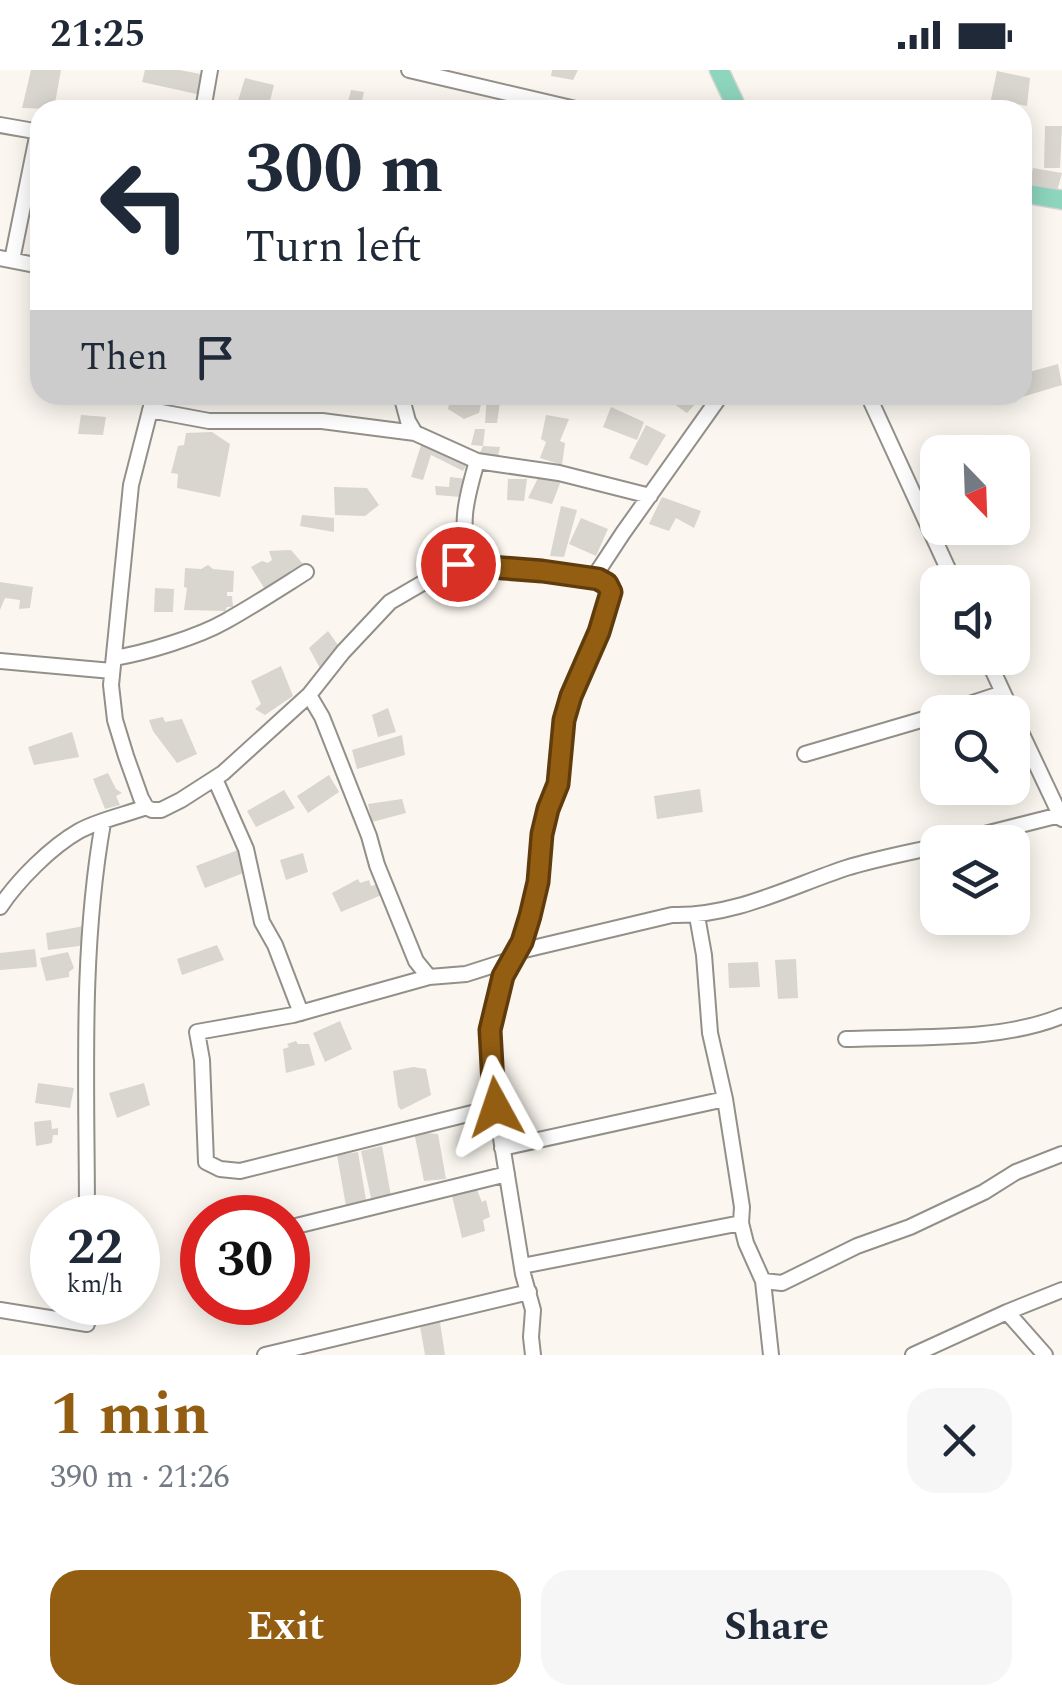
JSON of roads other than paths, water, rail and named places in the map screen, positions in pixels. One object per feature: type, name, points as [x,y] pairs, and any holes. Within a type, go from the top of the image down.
[{"type":"main road","points":[[719,70],[733,100]]},
{"type":"main road","points":[[1032,195],[1062,200]]},
{"type":"street","points":[[205,100],[210,70]]},
{"type":"street","points":[[409,70],[537,100]]},
{"type":"street","points":[[0,125],[30,130]]},
{"type":"street","points":[[6,259],[30,167]]},
{"type":"street","points":[[146,808],[115,720],[111,685],[131,485],[151,405]]},
{"type":"street","points":[[161,405],[209,421],[322,421],[415,433],[477,461],[559,473],[650,496]]},
{"type":"street","points":[[404,405],[415,433]]},
{"type":"street","points":[[598,579],[596,574],[602,564],[715,405]]},
{"type":"street","points":[[873,405],[946,565]]},
{"type":"street","points":[[473,563],[466,548],[464,521],[477,461]]},
{"type":"street","points":[[0,907],[11,890],[46,856],[80,831],[146,808],[161,810],[215,779],[309,695],[342,652],[390,602],[445,570],[473,563],[598,579],[607,584],[611,592],[599,632],[564,720],[558,784],[540,844],[538,882],[522,942],[503,976],[490,1030],[502,1148],[532,1310],[533,1355]]},
{"type":"street","points":[[0,661],[113,664],[224,622],[306,572]]},
{"type":"street","points":[[995,675],[1003,693],[997,695]]},
{"type":"street","points":[[309,695],[363,819],[416,961],[429,976]]},
{"type":"street","points":[[805,754],[920,720]]},
{"type":"street","points":[[1026,825],[1061,817],[1030,751]]},
{"type":"street","points":[[215,779],[246,849],[262,922],[301,1013]]},
{"type":"street","points":[[87,1195],[86,1004],[103,822]]},
{"type":"street","points":[[496,1107],[240,1170],[220,1169],[206,1162],[202,1060],[197,1032],[301,1013],[429,976],[466,974],[514,956],[672,916],[696,916],[768,897],[848,868],[920,850]]},
{"type":"street","points":[[696,916],[704,955],[710,1033],[742,1207],[741,1223],[763,1280],[771,1355]]},
{"type":"street","points":[[846,1039],[972,1034],[1038,1026],[1062,1016]]},
{"type":"street","points":[[502,1148],[725,1099]]},
{"type":"street","points":[[763,1280],[782,1283],[1062,1154]]},
{"type":"street","points":[[310,1223],[507,1174]]},
{"type":"street","points":[[522,1266],[741,1223]]},
{"type":"street","points":[[912,1355],[1062,1290]]},
{"type":"street","points":[[266,1355],[528,1292]]},
{"type":"street","points":[[0,1310],[30,1315]]},
{"type":"street","points":[[1007,1312],[1045,1355]]}]
